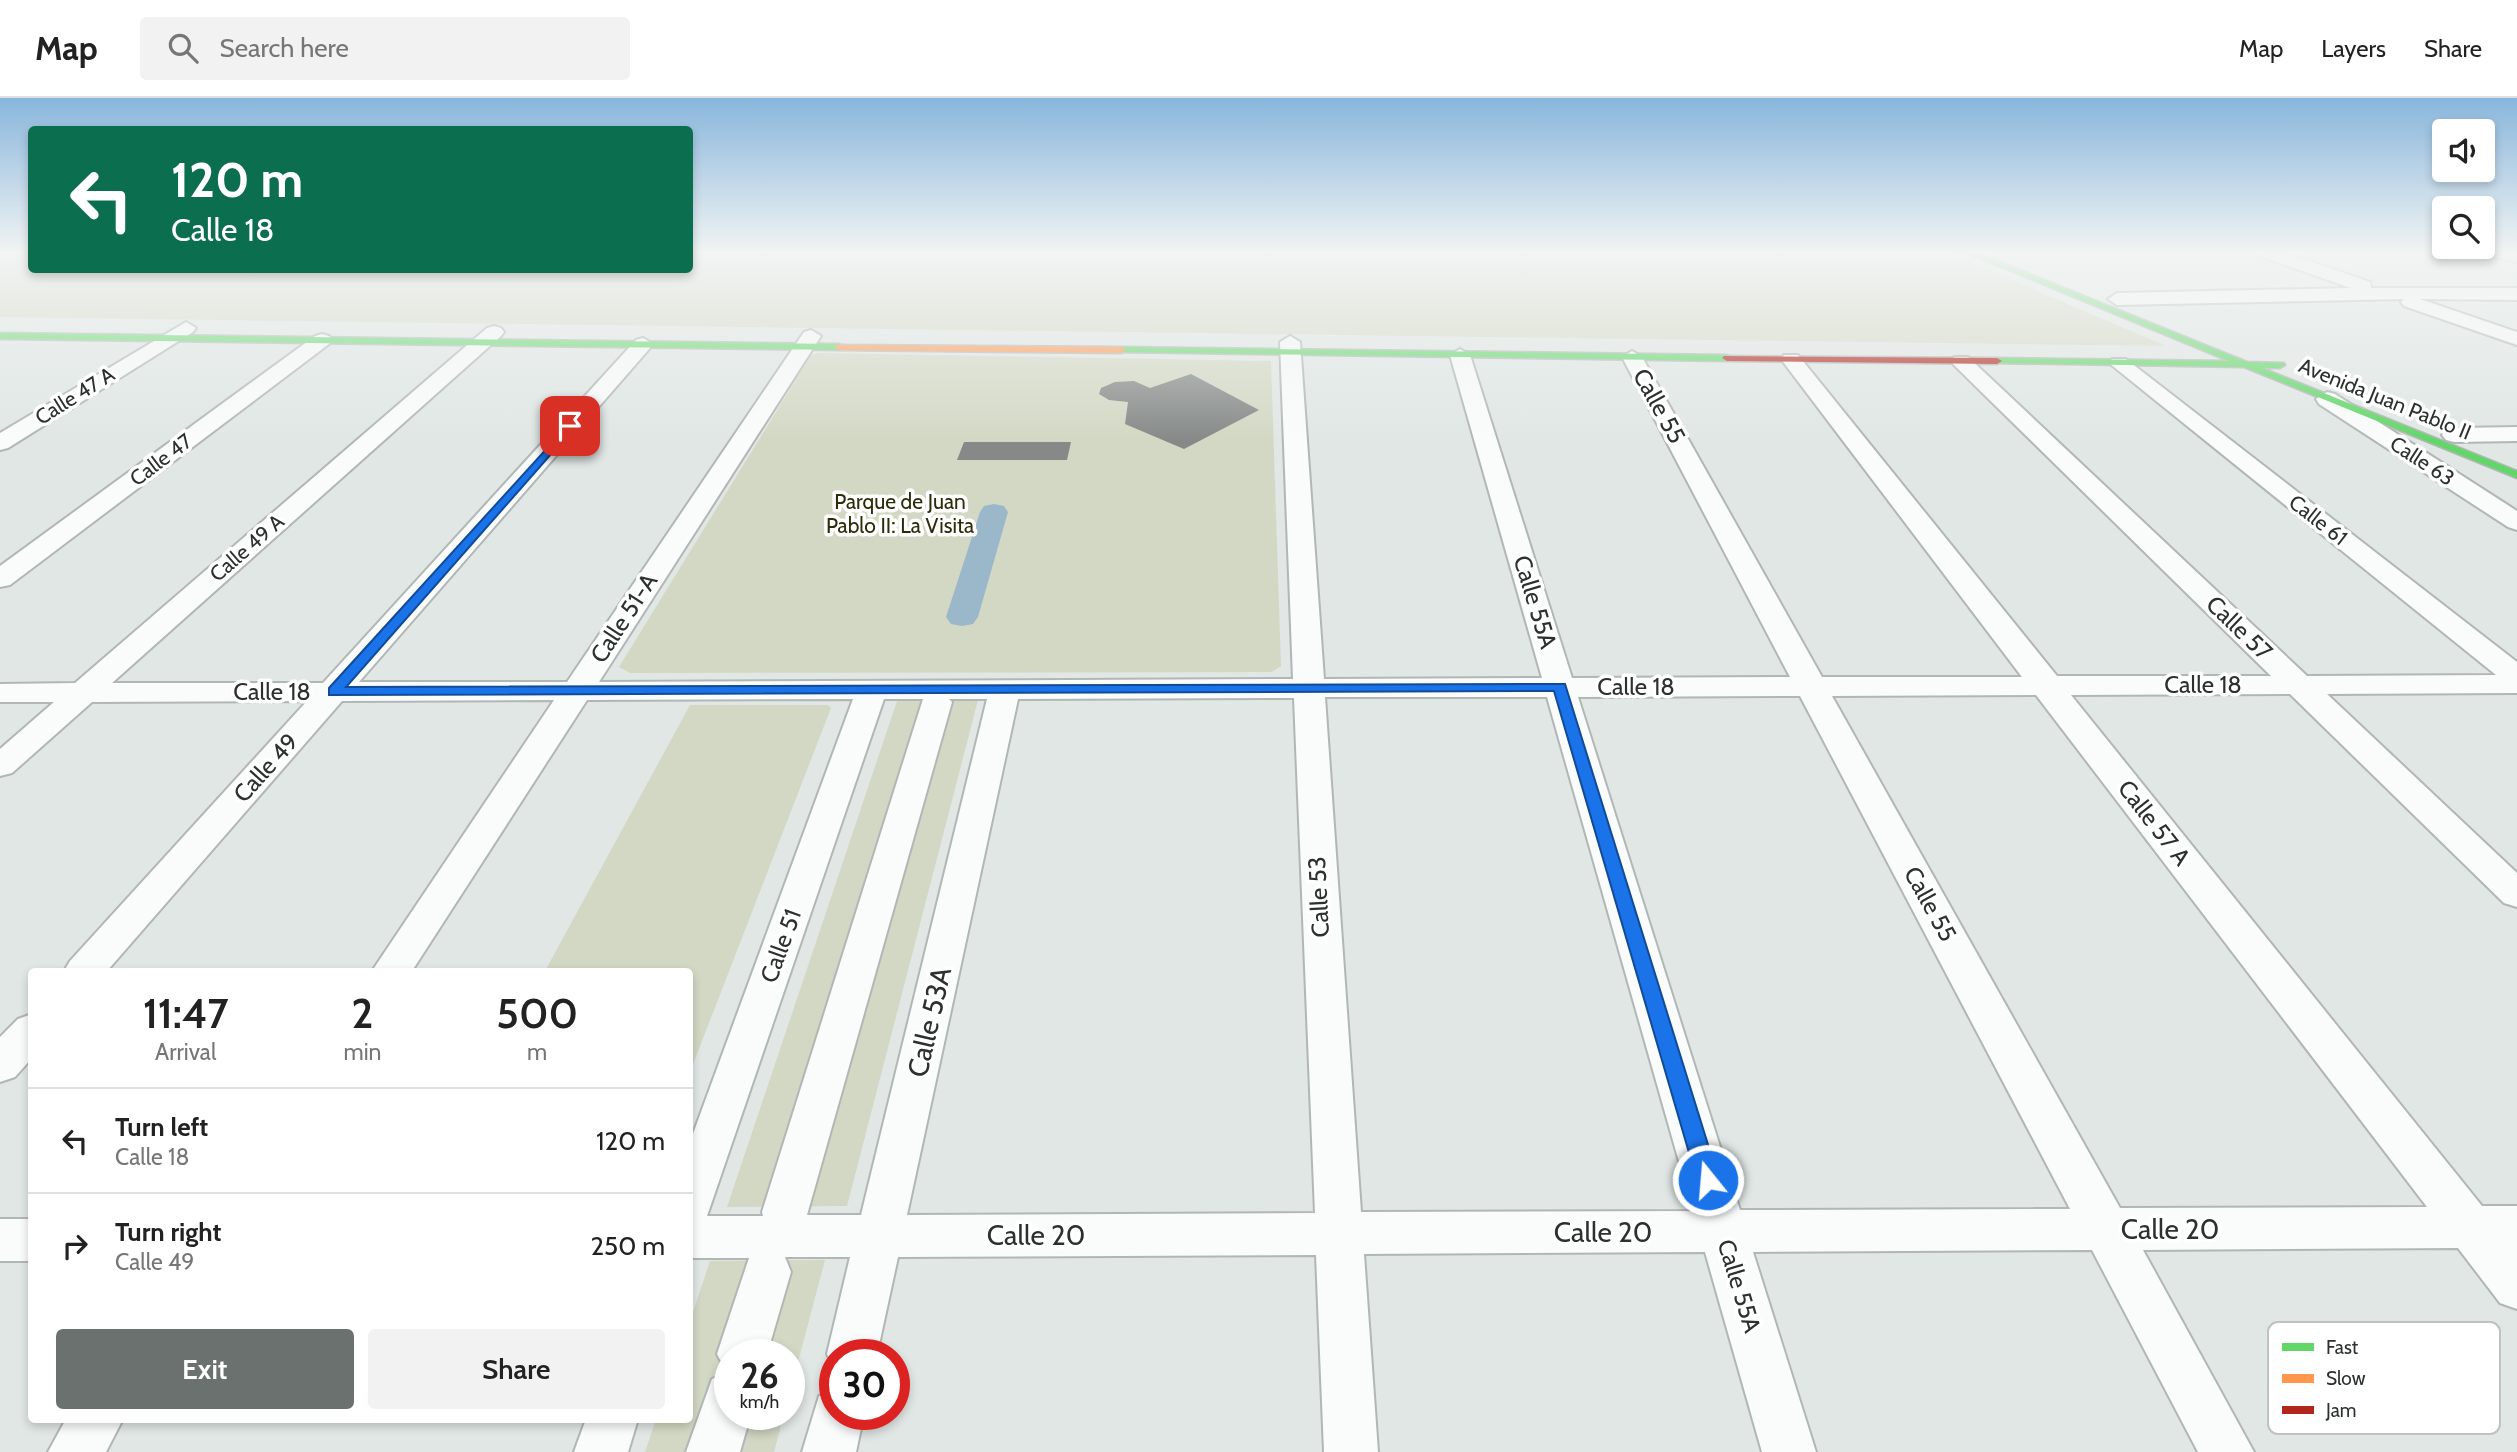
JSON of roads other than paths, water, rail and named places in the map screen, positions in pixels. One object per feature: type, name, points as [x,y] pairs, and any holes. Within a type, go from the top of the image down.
[{"type":"street","name":"Avenida Juan Pablo II","points":[[2121,314],[2219,354],[2280,365],[2517,460]]},
{"type":"street","name":"Avenida Juan Pablo II","points":[[2150,314],[2249,359],[2327,399],[2517,475]]},
{"type":"street","points":[[2446,314],[2517,339]]},
{"type":"street","points":[[3,335],[177,333],[1682,352],[2219,354]]},
{"type":"street","points":[[177,333],[322,340],[488,337],[643,344],[807,341]]},
{"type":"street","name":"Calle 47 A","points":[[0,443],[177,333]]},
{"type":"street","name":"Calle 49 A","points":[[0,766],[488,337]]},
{"type":"street","name":"Calle 47","points":[[0,579],[322,340]]},
{"type":"street","name":"Calle 51-A","points":[[394,968],[807,341]]},
{"type":"street","name":"Calle 49","points":[[87,968],[643,344]]},
{"type":"street","points":[[1290,347],[1460,355],[1632,357],[1682,352],[1791,359],[2119,363],[2249,359]]},
{"type":"street","name":"Calle 53","points":[[1290,347],[1351,1452]]},
{"type":"street","name":"Calle 55A","points":[[1460,355],[1789,1452]]},
{"type":"street","name":"Calle 55","points":[[1632,357],[2227,1452]]},
{"type":"street","name":"Calle 57 A","points":[[1791,359],[2517,1287]]},
{"type":"street","name":"Calle 57","points":[[1961,361],[2517,894]]},
{"type":"street","name":"Calle 61","points":[[2119,363],[2517,677]]},
{"type":"street","name":"Calle 63","points":[[2327,399],[2517,522]]},
{"type":"street","points":[[2454,435],[2517,434]]},
{"type":"street","name":"Calle 18","points":[[0,692],[2517,684]]},
{"type":"street","name":"Calle 51","points":[[693,1195],[872,689]]},
{"type":"street","name":"Calle 53A","points":[[856,1339],[1005,689]]},
{"type":"street","points":[[785,1212],[936,702]]},
{"type":"street","points":[[0,1065],[28,1034]]},
{"type":"street","name":"Calle 20","points":[[693,1237],[2517,1227]]},
{"type":"street","points":[[0,1240],[28,1240]]},
{"type":"street","points":[[747,1339],[767,1272]]},
{"type":"street","points":[[75,1452],[94,1423]]},
{"type":"street","points":[[601,1452],[611,1423]]},
{"type":"street","points":[[713,1452],[720,1430]]},
{"type":"street","points":[[830,1452],[835,1430]]},
{"type":"waterway","points":[[962,617],[994,512]]},
{"type":"park label","name":"Parque de Juan Pablo II: La Visita","points":[[900,514]]}]
